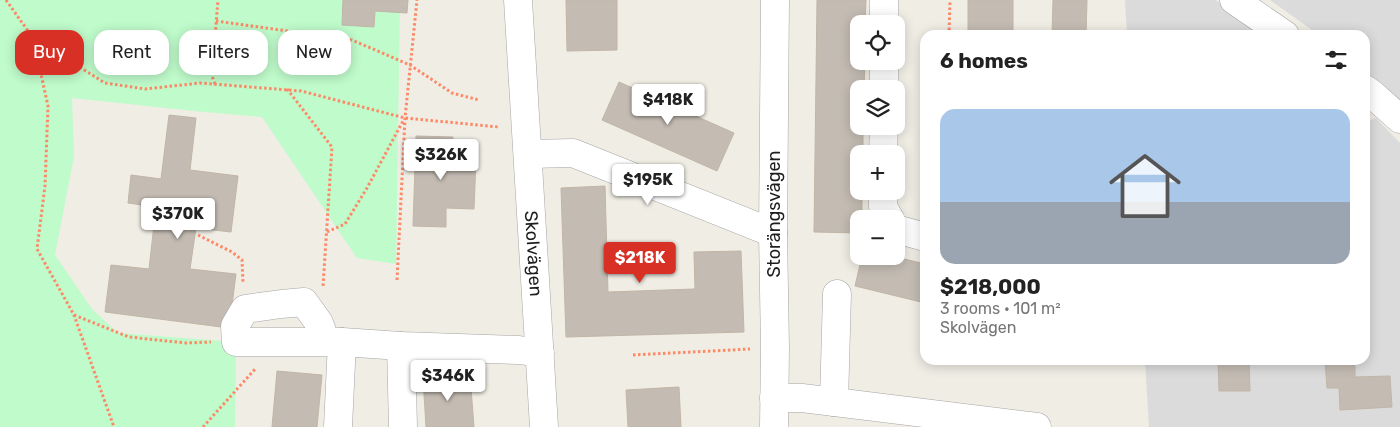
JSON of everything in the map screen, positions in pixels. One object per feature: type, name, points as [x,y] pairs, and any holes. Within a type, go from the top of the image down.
[{"type":"street","name":"Skolvägen","points":[[518,0],[544,427]]},
{"type":"street","name":"Storängsvägen","points":[[774,427],[775,0]]},
{"type":"street","points":[[884,0],[884,15]]},
{"type":"street","points":[[1234,0],[1278,30]]},
{"type":"street","points":[[1370,96],[1400,119]]},
{"type":"street","points":[[527,142],[573,153],[773,233]]},
{"type":"street","points":[[905,231],[920,236]]},
{"type":"street","points":[[834,402],[837,294]]},
{"type":"street","points":[[338,427],[328,334],[304,302],[245,309],[235,326],[236,342],[265,342],[328,334],[401,346],[540,352]]},
{"type":"street","points":[[401,346],[403,427]]},
{"type":"street","points":[[774,398],[802,398],[1037,427]]},
{"type":"path","points":[[6,0],[27,30]]},
{"type":"path","points":[[215,84],[212,76],[218,0]]},
{"type":"path","points":[[397,280],[405,118],[417,0]]},
{"type":"path","points":[[949,30],[950,0]]},
{"type":"path","points":[[216,21],[352,40],[410,64],[452,92],[479,100]]},
{"type":"path","points":[[84,70],[105,83],[145,90],[200,83],[301,90],[405,118],[527,142]]},
{"type":"path","points":[[41,75],[48,106],[45,186],[37,249],[74,315],[114,427]]},
{"type":"path","points":[[287,90],[332,147],[322,305],[328,334]]},
{"type":"path","points":[[327,232],[345,224],[405,118]]},
{"type":"path","points":[[198,235],[232,252],[242,260],[244,296],[247,308]]},
{"type":"path","points":[[74,315],[129,337],[186,343],[236,342]]},
{"type":"path","points":[[203,427],[256,370],[265,342]]},
{"type":"path","points":[[633,355],[775,348]]},
{"type":"shaded area","points":[[1125,0],[1215,0],[1266,30],[1127,30]]},
{"type":"shaded area","points":[[1270,0],[1400,0],[1400,103],[1370,76],[1370,30],[1312,30]]},
{"type":"shaded area","points":[[1376,118],[1400,143],[1400,427],[1149,427],[1145,365],[1370,365],[1370,120]]},
{"type":"green space","points":[[0,0],[400,0],[396,264],[357,258],[262,117],[72,98],[74,156],[55,255],[92,309],[118,333],[236,342],[235,427],[0,427]]},
{"type":"building","points":[[343,0],[408,0],[407,13],[375,11],[374,27],[342,25]]},
{"type":"building","points":[[566,0],[617,0],[617,50],[567,51]]},
{"type":"building","points":[[817,0],[866,0],[865,15],[850,15],[850,70],[865,70],[864,80],[850,80],[850,135],[863,135],[863,145],[850,145],[850,200],[862,200],[862,210],[850,210],[850,233],[814,232]]},
{"type":"building","points":[[968,0],[1013,0],[1013,30],[968,30]]},
{"type":"building","points":[[1053,0],[1087,0],[1086,30],[1052,30]]},
{"type":"building","points":[[619,82],[734,133],[717,171],[602,120]]},
{"type":"building","points":[[169,115],[196,118],[190,170],[238,176],[231,232],[196,228],[190,269],[236,274],[229,328],[105,312],[111,265],[149,269],[156,207],[128,203],[131,175],[161,179]]},
{"type":"building","points":[[416,136],[453,137],[452,158],[476,159],[474,209],[446,208],[446,227],[413,226]]},
{"type":"building","points":[[605,186],[608,292],[695,289],[694,252],[741,251],[744,332],[566,337],[561,188]]},
{"type":"building","points":[[905,259],[920,263],[920,302],[855,286],[860,265],[905,265]]},
{"type":"building","points":[[1218,365],[1249,365],[1250,391],[1219,391]]},
{"type":"building","points":[[1325,365],[1355,365],[1355,377],[1390,376],[1392,407],[1340,410],[1339,388],[1327,388]]},
{"type":"building","points":[[277,371],[322,375],[317,427],[272,427]]},
{"type":"building","points":[[470,375],[474,427],[426,427],[423,378]]},
{"type":"building","points":[[679,387],[681,427],[628,427],[626,390]]}]
